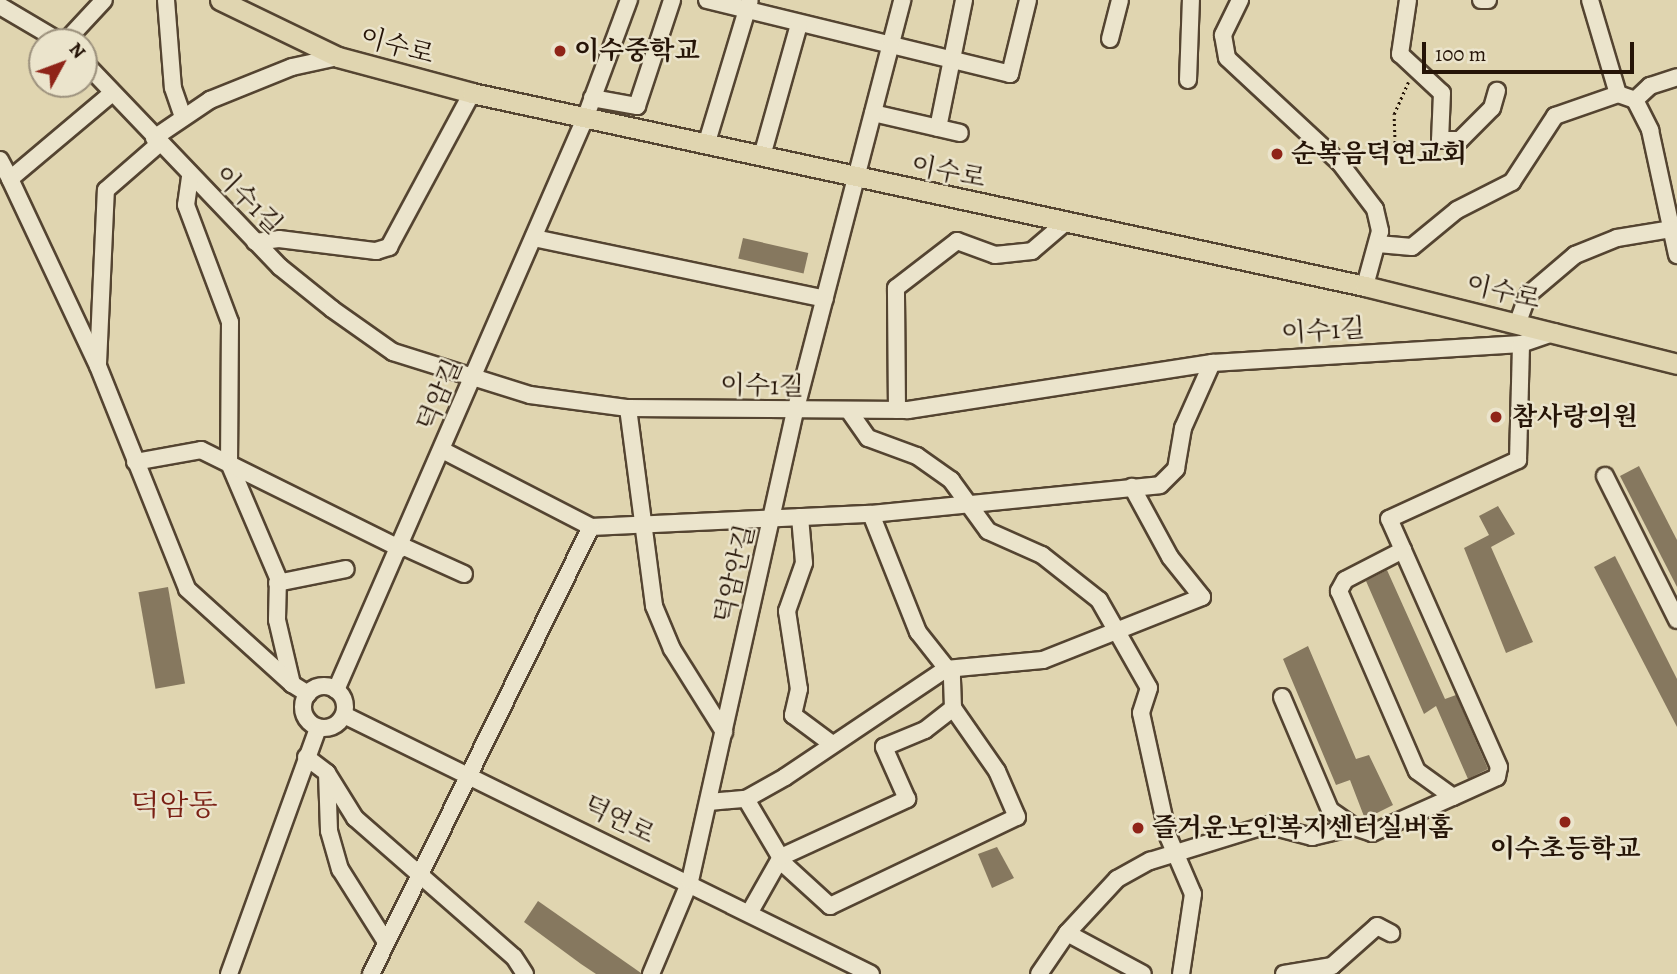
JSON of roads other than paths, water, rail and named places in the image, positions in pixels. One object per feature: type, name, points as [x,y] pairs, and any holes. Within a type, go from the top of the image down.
[{"type":"main road","name":"이수로","points":[[220,0],[338,58],[472,93],[589,107],[707,142],[855,180],[1365,286],[1556,331],[1677,364]]},
{"type":"street","points":[[77,28],[104,0]]},
{"type":"street","points":[[166,0],[173,88],[183,114]]},
{"type":"street","name":"덕암길","points":[[336,690],[402,547],[534,238],[589,107],[629,0]]},
{"type":"street","points":[[589,107],[637,106],[672,0]]},
{"type":"street","points":[[707,0],[748,5],[799,24],[890,48],[1010,74],[1028,0]]},
{"type":"street","name":"덕암안길","points":[[651,974],[690,881],[774,519],[796,412],[902,0]]},
{"type":"street","points":[[938,128],[956,62],[951,50],[964,0]]},
{"type":"street","points":[[1110,39],[1120,0]]},
{"type":"street","points":[[1188,79],[1191,0]]},
{"type":"street","points":[[1240,0],[1223,35],[1227,58],[1355,179],[1375,209],[1378,244],[1365,286]]},
{"type":"street","points":[[1408,0],[1400,54],[1414,70],[1442,93],[1440,141],[1460,140],[1492,108],[1497,91]]},
{"type":"street","points":[[1481,0],[1488,0]]},
{"type":"street","points":[[1590,0],[1618,94]]},
{"type":"street","points":[[707,142],[748,5]]},
{"type":"street","points":[[0,6],[38,28]]},
{"type":"street","points":[[762,156],[799,24]]},
{"type":"street","points":[[98,366],[106,190],[183,114],[292,67],[338,58]]},
{"type":"street","points":[[1635,100],[1650,86],[1677,77]]},
{"type":"street","name":"이수1길","points":[[98,78],[190,177],[255,242],[393,352],[472,381],[628,408],[796,412],[897,410],[1212,363],[1521,344],[1556,331]]},
{"type":"street","points":[[10,179],[112,93]]},
{"type":"street","points":[[255,242],[279,239],[376,251],[389,247],[472,93]]},
{"type":"street","points":[[1378,244],[1412,247],[1457,210],[1512,182],[1555,116],[1618,94],[1635,100],[1650,130],[1677,255]]},
{"type":"street","points":[[873,113],[960,133]]},
{"type":"street","points":[[0,160],[98,366],[187,589],[292,684],[308,694]]},
{"type":"street","points":[[190,177],[186,205],[230,322],[229,463],[277,583],[277,620],[292,684]]},
{"type":"street","points":[[897,410],[896,288],[957,241],[995,255],[1032,251],[1066,222]]},
{"type":"street","points":[[1518,322],[1528,295],[1575,255],[1618,238],[1672,229]]},
{"type":"street","points":[[534,238],[825,299]]},
{"type":"street","points":[[1282,697],[1331,810],[1354,827],[1372,833],[1497,777],[1499,767],[1389,519],[1518,460],[1521,344]]},
{"type":"street","points":[[443,451],[591,527],[871,513],[1132,487],[1170,478],[1183,428],[1212,363]]},
{"type":"street","points":[[628,408],[654,606],[672,649],[724,732]]},
{"type":"street","points":[[849,411],[868,438],[936,467],[988,531],[1069,573],[1099,600],[1149,688],[1141,713],[1176,854],[1193,894],[1181,974]]},
{"type":"street","points":[[135,462],[201,450],[464,574]]},
{"type":"street","points":[[1605,476],[1677,620]]},
{"type":"street","points":[[709,802],[746,799],[946,669],[1043,660],[1117,633],[1202,597],[1170,556],[1132,487]]},
{"type":"street","points":[[746,799],[781,857],[818,901],[830,906],[1017,817],[997,771],[953,708],[946,669],[918,632],[871,513]]},
{"type":"street","points":[[800,517],[804,563],[787,611],[799,689],[793,715],[832,744]]},
{"type":"street","points":[[372,974],[466,773],[591,527]]},
{"type":"street","points":[[1402,550],[1345,580],[1339,591],[1417,771],[1452,797]]},
{"type":"street","points":[[277,583],[346,569]]},
{"type":"street","points":[[323,686],[336,690],[344,715],[335,726],[318,728],[303,710],[308,694],[323,686]]},
{"type":"street","points":[[751,910],[781,857],[907,799],[884,747],[925,730],[953,708]]},
{"type":"street","name":"덕연로","points":[[344,715],[751,910],[871,974]]},
{"type":"street","points":[[229,974],[318,728]]},
{"type":"street","points":[[306,757],[327,773],[355,818],[419,870],[525,974]]},
{"type":"street","points":[[327,773],[329,831],[340,869],[386,942]]},
{"type":"street","points":[[1040,974],[1068,933],[1117,879],[1176,854],[1267,825],[1312,836],[1354,827]]},
{"type":"street","points":[[1284,974],[1332,966],[1377,926],[1391,933]]},
{"type":"street","points":[[1068,933],[1143,974]]},
{"type":"place","name":"이수중학교","points":[[560,51]]},
{"type":"place","name":"순복음덕연교회","points":[[1277,154]]},
{"type":"place","name":"참사랑의원","points":[[1496,417]]},
{"type":"place","name":"이수초등학교","points":[[1565,822]]},
{"type":"place","name":"즐거운노인복지센터실버홈","points":[[1138,828]]},
{"type":"district","name":"덕암동","points":[[174,805]]}]
